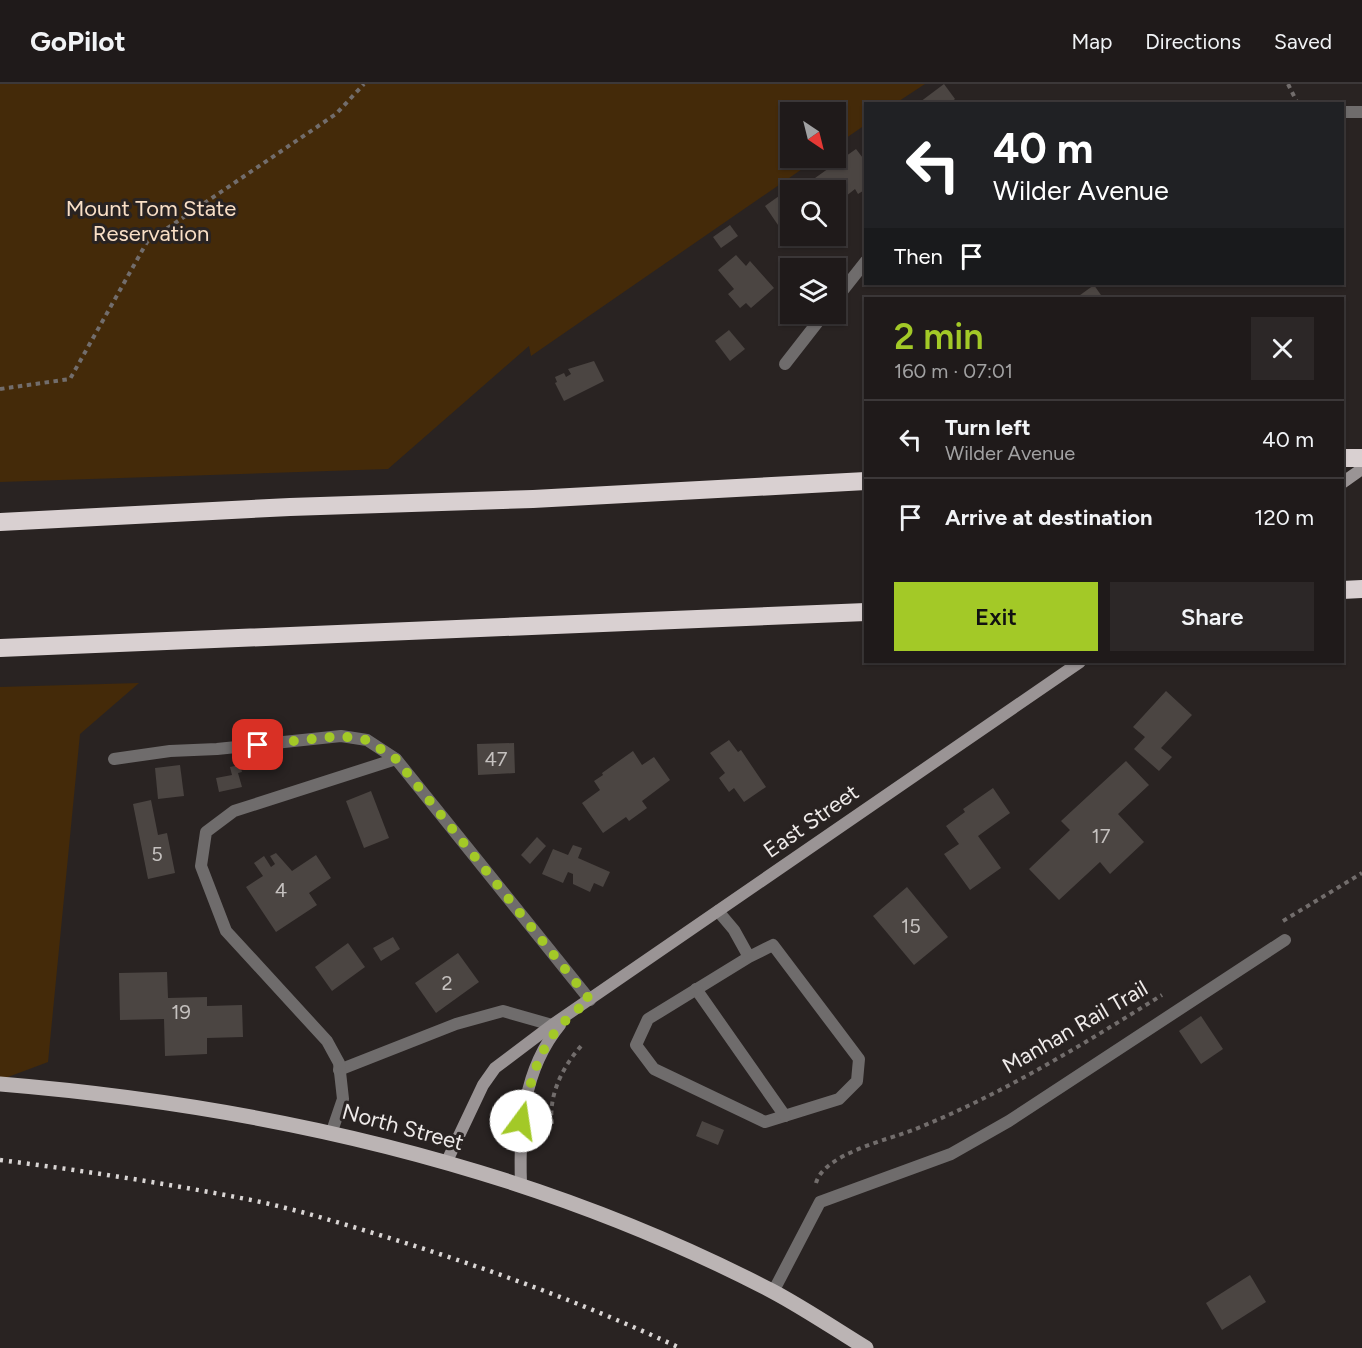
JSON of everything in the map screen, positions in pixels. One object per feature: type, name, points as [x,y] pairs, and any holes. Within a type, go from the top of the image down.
[{"type":"highway","points":[[1344,458],[1362,458]]},
{"type":"highway","points":[[0,522],[290,507],[533,499],[864,481]]},
{"type":"highway","points":[[1344,590],[1362,588]]},
{"type":"highway","points":[[0,648],[864,612]]},
{"type":"main road","points":[[1344,482],[1362,470]]},
{"type":"main road","name":"East Street","points":[[447,1161],[483,1085],[495,1068],[552,1025],[567,1017],[1079,663]]},
{"type":"main road","name":"East Street","points":[[521,1184],[521,1121],[533,1071],[550,1037],[567,1017]]},
{"type":"main road","name":"North Street","points":[[0,1084],[105,1094],[209,1108],[332,1131],[447,1161],[559,1197],[697,1255],[773,1292],[866,1348]]},
{"type":"street","points":[[1344,112],[1362,112]]},
{"type":"street","points":[[846,286],[864,264]]},
{"type":"street","points":[[784,364],[816,324]]},
{"type":"street","points":[[114,759],[170,751],[217,749],[340,736],[367,740],[396,759],[590,1000]]},
{"type":"street","points":[[332,1131],[343,1099],[339,1063],[327,1041],[226,931],[201,866],[206,832],[234,811],[396,759]]},
{"type":"street","points":[[718,911],[734,930],[749,957]]},
{"type":"street","points":[[773,1292],[820,1202],[951,1154],[1009,1121],[1285,940]]},
{"type":"street","points":[[773,945],[859,1059],[856,1081],[839,1099],[765,1122],[654,1069],[636,1045],[648,1019],[749,957],[773,945]]},
{"type":"street","points":[[696,989],[785,1116]]},
{"type":"street","points":[[339,1070],[456,1024],[503,1011],[552,1025]]},
{"type":"path","points":[[0,389],[70,379],[147,242],[336,114],[364,84]]},
{"type":"path","points":[[1288,84],[1297,102]]},
{"type":"path","points":[[1281,922],[1362,873]]},
{"type":"path","name":"Manhan Rail Trail","points":[[820,1202],[816,1189],[818,1176],[832,1162],[935,1122],[993,1094],[1079,1047],[1170,990]]},
{"type":"path","points":[[552,1124],[550,1110],[554,1089],[582,1045]]},
{"type":"green space","name":"Mount Tom State Reservation","points":[[0,84],[925,84],[898,102],[864,102],[864,126],[846,138],[846,102],[780,102],[780,168],[804,168],[786,180],[780,180],[780,184],[531,356],[529,346],[388,469],[0,482]]},
{"type":"green space","points":[[139,683],[80,734],[48,1062],[0,1080],[0,687]]},
{"type":"building","points":[[944,84],[955,99],[951,102],[920,102]]},
{"type":"building","points":[[856,149],[864,159],[864,190],[858,194],[855,189],[846,196],[846,180],[816,180],[815,178],[829,168],[846,168],[846,156]]},
{"type":"building","points":[[780,195],[780,223],[778,225],[765,206]]},
{"type":"building","points":[[730,225],[738,236],[721,248],[713,237]]},
{"type":"building","points":[[736,255],[746,266],[750,261],[774,288],[751,308],[746,303],[740,308],[728,294],[734,289],[718,270]]},
{"type":"building","points":[[1094,285],[1102,297],[1077,297]]},
{"type":"building","points":[[729,330],[745,349],[730,361],[715,341]]},
{"type":"building","points":[[594,361],[604,381],[564,401],[555,383],[557,382],[555,377],[564,373],[566,377],[571,374],[568,369]]},
{"type":"building","points":[[1166,691],[1192,715],[1161,748],[1172,757],[1159,771],[1134,749],[1145,737],[1133,727]]},
{"type":"building","points":[[729,740],[738,752],[741,750],[766,787],[744,802],[734,788],[729,792],[719,778],[725,773],[710,753]]},
{"type":"building","points":[[514,743],[515,773],[478,775],[477,744]]},
{"type":"building","points":[[633,751],[642,765],[654,757],[670,780],[642,801],[647,808],[629,821],[626,817],[603,833],[582,803],[600,790],[594,781]]},
{"type":"building","points":[[1126,761],[1149,785],[1118,814],[1144,842],[1110,874],[1100,862],[1059,900],[1029,869],[1070,830],[1061,821]]},
{"type":"building","points":[[180,765],[184,796],[158,799],[155,768]]},
{"type":"building","points":[[240,765],[242,772],[238,773],[242,787],[219,792],[216,778],[232,775],[230,767]]},
{"type":"building","points":[[993,788],[1010,813],[978,836],[1001,868],[970,890],[944,854],[959,844],[946,826],[965,812],[963,809]]},
{"type":"building","points":[[371,791],[389,838],[364,848],[346,801]]},
{"type":"building","points":[[151,800],[158,835],[167,833],[175,873],[148,879],[133,804]]},
{"type":"building","points":[[537,837],[546,846],[530,864],[521,855]]},
{"type":"building","points":[[573,845],[582,848],[578,858],[610,872],[603,887],[594,883],[590,892],[573,884],[573,874],[568,872],[563,883],[542,874],[553,849],[568,855]]},
{"type":"building","points":[[276,853],[292,871],[316,855],[331,878],[309,893],[317,905],[276,932],[246,887],[263,876],[254,863],[264,856],[271,867],[275,864],[270,856]]},
{"type":"building","points":[[907,887],[948,937],[914,965],[873,916]]},
{"type":"building","points":[[393,937],[400,949],[381,961],[373,948]]},
{"type":"building","points":[[348,943],[365,967],[332,991],[315,967]]},
{"type":"building","points":[[458,953],[479,982],[436,1013],[415,983]]},
{"type":"building","points":[[167,972],[168,998],[207,997],[207,1006],[242,1005],[243,1037],[207,1038],[207,1054],[165,1056],[164,1019],[120,1020],[119,973]]},
{"type":"building","points":[[1201,1016],[1223,1049],[1201,1064],[1179,1031]]},
{"type":"building","points":[[702,1121],[724,1130],[718,1145],[696,1136]]},
{"type":"building","points":[[1250,1275],[1266,1302],[1222,1330],[1206,1303]]},
{"type":"railway","points":[[0,1160],[192,1189],[309,1214],[504,1276],[610,1317],[680,1348]]},
{"type":"route","points":[[258,745],[340,736],[367,740],[396,759],[590,1000],[567,1017],[550,1037],[533,1071],[521,1121]]}]
